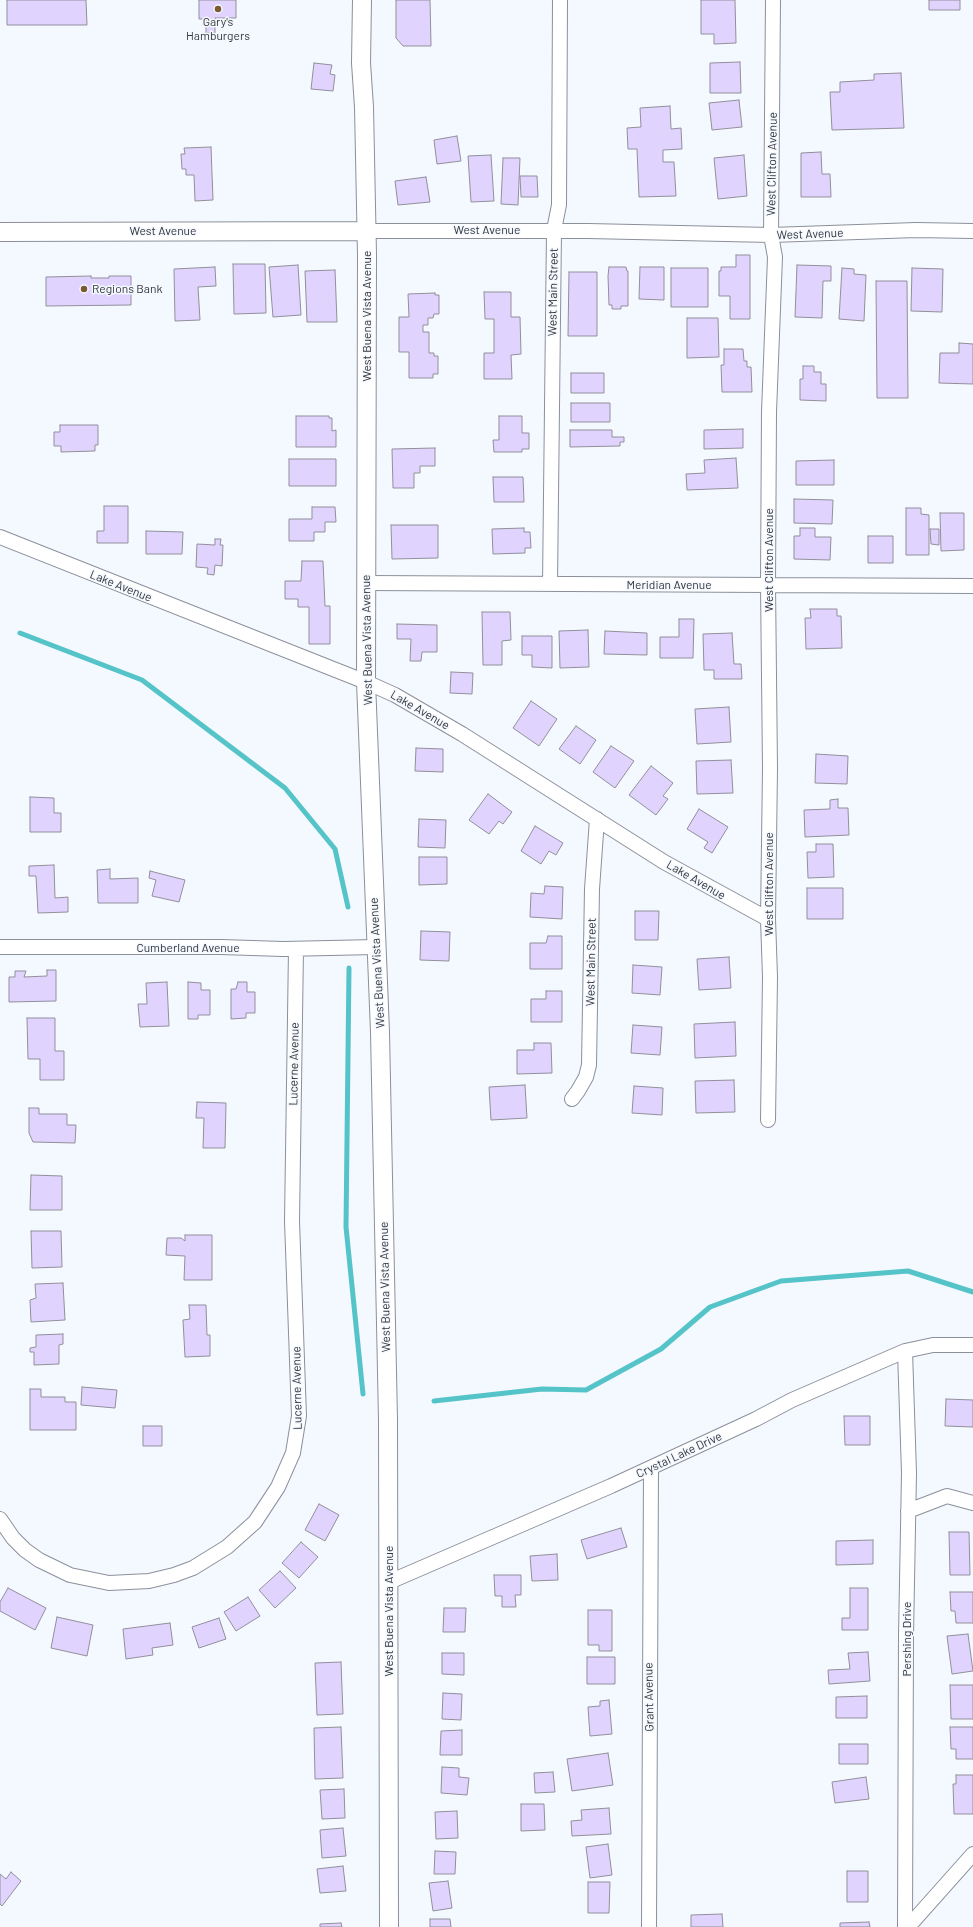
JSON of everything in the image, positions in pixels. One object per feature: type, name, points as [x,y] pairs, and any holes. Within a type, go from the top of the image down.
[{"type":"street","name":"West Buena Vista Avenue","points":[[362,0],[361,58],[364,115],[366,231],[366,682],[380,1032],[388,1397],[389,1927]]},
{"type":"street","name":"West Main Street","points":[[550,584],[554,230],[559,205],[560,0]]},
{"type":"street","name":"West Clifton Avenue","points":[[768,1120],[770,977],[768,919],[770,713],[768,585],[769,412],[775,257],[771,235],[773,0]]},
{"type":"street","name":"West Avenue","points":[[0,232],[554,230],[771,235],[916,230],[973,231]]},
{"type":"street","name":"Lake Avenue","points":[[0,537],[366,682],[395,695],[462,734],[664,862],[768,919]]},
{"type":"street","name":"Meridian Avenue","points":[[366,583],[973,586]]},
{"type":"street","name":"West Main Street","points":[[572,1099],[586,1076],[589,1065],[592,889],[597,820]]},
{"type":"street","name":"Cumberland Avenue","points":[[0,948],[221,947],[296,949],[376,946]]},
{"type":"street","name":"Lucerne Avenue","points":[[0,1520],[13,1538],[25,1550],[55,1569],[89,1580],[109,1583],[142,1582],[174,1575],[193,1568],[227,1547],[255,1522],[278,1487],[293,1452],[299,1416],[292,1221],[296,949]]},
{"type":"street","name":"Crystal Lake Drive","points":[[389,1582],[651,1468],[756,1419],[798,1397],[905,1350],[933,1345],[973,1345]]},
{"type":"street","name":"Pershing Drive","points":[[905,1350],[909,1473],[906,1636],[906,1927]]},
{"type":"street","name":"Grant Avenue","points":[[649,1927],[651,1468]]},
{"type":"street","points":[[908,1511],[947,1496],[973,1503]]},
{"type":"street","points":[[906,1927],[973,1854]]},
{"type":"building","points":[[7,0],[86,0],[87,25],[7,25]]},
{"type":"building","name":"Gary's Hamburgers","points":[[199,0],[236,0],[236,18],[215,18],[215,33],[206,33],[206,19],[199,19]]},
{"type":"building","points":[[396,0],[430,0],[431,46],[403,46],[396,38]]},
{"type":"building","points":[[701,0],[735,0],[736,43],[714,44],[714,34],[701,34]]},
{"type":"building","points":[[929,0],[960,0],[960,10],[929,10]]},
{"type":"building","points":[[740,62],[741,93],[710,93],[710,63]]},
{"type":"building","points":[[314,63],[332,65],[330,74],[335,75],[333,91],[311,89]]},
{"type":"building","points":[[901,73],[904,128],[832,130],[830,92],[840,92],[840,82],[874,80],[874,74]]},
{"type":"building","points":[[739,100],[742,127],[712,130],[709,103]]},
{"type":"building","points":[[670,106],[671,129],[681,128],[682,149],[663,150],[663,162],[674,162],[676,196],[639,197],[637,149],[628,149],[627,128],[641,127],[640,108]]},
{"type":"building","points":[[457,136],[461,161],[437,164],[434,140]]},
{"type":"building","points":[[211,147],[213,200],[195,201],[194,175],[186,175],[186,169],[182,169],[181,154],[185,154],[184,148]]},
{"type":"building","points":[[821,152],[822,174],[830,174],[831,197],[801,197],[801,153]]},
{"type":"building","points":[[491,155],[494,201],[471,202],[468,156]]},
{"type":"building","points":[[744,155],[747,196],[718,199],[714,158]]},
{"type":"building","points":[[503,158],[520,158],[518,205],[501,204]]},
{"type":"building","points":[[520,176],[537,176],[538,197],[521,197]]},
{"type":"building","points":[[426,177],[430,202],[398,205],[395,181]]},
{"type":"building","points":[[736,255],[750,255],[750,319],[730,319],[730,296],[719,296],[719,271],[721,271],[721,267],[736,267]]},
{"type":"building","points":[[233,264],[265,264],[266,313],[234,314]]},
{"type":"building","points":[[298,265],[301,315],[273,317],[269,267]]},
{"type":"building","points":[[797,265],[831,266],[831,281],[823,281],[822,318],[795,317]]},
{"type":"building","points":[[215,267],[216,286],[198,287],[200,320],[175,321],[174,269]]},
{"type":"building","points":[[609,267],[626,267],[628,271],[628,306],[621,306],[621,309],[612,309],[612,305],[609,305]]},
{"type":"building","points":[[640,267],[664,267],[664,300],[639,299]]},
{"type":"building","points":[[671,268],[708,268],[708,307],[671,307]]},
{"type":"building","points":[[842,268],[854,269],[854,274],[866,275],[864,321],[839,319]]},
{"type":"building","points":[[912,268],[943,269],[942,312],[911,311]]},
{"type":"building","points":[[335,270],[337,322],[307,322],[305,271]]},
{"type":"building","points":[[569,272],[597,272],[597,336],[568,336]]},
{"type":"building","points":[[91,276],[91,278],[109,278],[109,276],[131,276],[131,305],[46,306],[46,277]]},
{"type":"building","points":[[876,281],[907,281],[908,398],[877,398]]},
{"type":"building","points":[[484,292],[511,292],[511,317],[520,317],[521,354],[511,355],[512,379],[484,379],[484,353],[494,353],[494,319],[485,319]]},
{"type":"building","points":[[435,293],[435,295],[439,295],[439,314],[434,314],[433,318],[428,318],[428,325],[423,325],[423,332],[429,332],[429,353],[434,353],[434,356],[438,356],[438,374],[433,374],[433,378],[409,378],[409,352],[399,352],[399,317],[409,317],[408,294]]},
{"type":"building","points":[[687,318],[718,318],[719,357],[687,358]]},
{"type":"building","points":[[959,343],[973,344],[973,384],[939,383],[940,353],[959,353]]},
{"type":"building","points":[[724,349],[743,349],[744,361],[747,361],[747,367],[751,367],[752,392],[722,392],[721,365],[724,365]]},
{"type":"building","points":[[803,366],[814,366],[814,372],[821,372],[821,384],[826,384],[826,401],[800,400],[800,379],[803,379]]},
{"type":"building","points":[[571,373],[604,373],[604,393],[571,393]]},
{"type":"building","points":[[571,403],[610,403],[610,422],[571,422]]},
{"type":"building","points":[[296,416],[329,416],[329,418],[332,418],[332,431],[336,430],[336,447],[296,447]]},
{"type":"building","points":[[499,416],[522,416],[522,433],[529,433],[529,449],[522,449],[522,452],[494,452],[493,440],[499,440]]},
{"type":"building","points":[[60,425],[98,425],[98,445],[95,445],[95,451],[61,452],[61,446],[54,446],[54,432],[60,432]]},
{"type":"building","points":[[743,429],[743,448],[704,449],[704,430]]},
{"type":"building","points":[[570,430],[612,430],[612,437],[624,437],[624,442],[620,442],[620,446],[570,447]]},
{"type":"building","points":[[435,448],[435,466],[420,466],[420,473],[414,473],[414,488],[393,488],[392,449]]},
{"type":"building","points":[[736,458],[738,488],[687,490],[686,474],[705,473],[704,460]]},
{"type":"building","points":[[289,459],[336,459],[336,486],[289,486]]},
{"type":"building","points":[[834,460],[834,485],[796,485],[796,461]]},
{"type":"building","points":[[493,477],[523,477],[524,502],[494,502]]},
{"type":"building","points":[[794,499],[833,500],[832,524],[794,523]]},
{"type":"building","points":[[104,506],[128,506],[128,543],[97,543],[97,531],[104,531]]},
{"type":"building","points":[[312,507],[335,507],[336,522],[325,522],[325,532],[314,532],[314,541],[289,541],[289,519],[312,519]]},
{"type":"building","points":[[906,508],[921,508],[921,514],[929,515],[929,555],[906,555]]},
{"type":"building","points":[[940,513],[964,513],[964,550],[941,551]]},
{"type":"building","points":[[391,525],[438,525],[438,558],[392,559]]},
{"type":"building","points":[[524,528],[524,532],[530,532],[531,548],[525,548],[525,553],[493,554],[492,529]]},
{"type":"building","points":[[800,528],[815,528],[815,537],[831,537],[830,560],[794,559],[794,536],[800,536]]},
{"type":"building","points":[[930,529],[939,529],[939,545],[931,544]]},
{"type":"building","points":[[146,531],[183,532],[182,554],[146,554]]},
{"type":"building","points":[[868,536],[893,536],[893,563],[868,563]]},
{"type":"building","points":[[215,539],[221,539],[220,545],[223,545],[222,566],[215,565],[214,575],[207,574],[208,568],[196,567],[197,544],[215,545]]},
{"type":"building","points":[[302,561],[323,561],[325,606],[330,606],[330,644],[309,644],[309,607],[298,607],[298,599],[285,599],[285,581],[301,581]]},
{"type":"building","points":[[810,609],[837,609],[837,616],[841,616],[842,648],[806,649],[805,618],[811,618]]},
{"type":"building","points":[[482,612],[510,612],[511,640],[502,641],[502,665],[483,665]]},
{"type":"building","points":[[679,619],[694,619],[693,658],[660,658],[660,637],[679,637]]},
{"type":"building","points":[[397,624],[437,625],[437,652],[422,652],[421,661],[410,661],[411,639],[397,639]]},
{"type":"building","points":[[588,630],[589,667],[560,668],[559,631]]},
{"type":"building","points":[[605,631],[647,633],[647,655],[604,654]]},
{"type":"building","points":[[732,633],[734,664],[741,664],[742,679],[714,679],[714,670],[704,670],[703,634]]},
{"type":"building","points":[[522,636],[552,636],[552,668],[532,667],[532,655],[522,655]]},
{"type":"building","points":[[451,672],[473,673],[472,694],[450,693]]},
{"type":"building","points":[[531,701],[557,719],[539,746],[513,728]]},
{"type":"building","points":[[729,707],[731,742],[697,744],[695,709]]},
{"type":"building","points":[[576,726],[596,740],[580,764],[559,749]]},
{"type":"building","points":[[611,746],[634,761],[615,788],[593,772]]},
{"type":"building","points":[[416,748],[443,749],[443,772],[415,771]]},
{"type":"building","points":[[816,754],[848,756],[847,784],[815,783]]},
{"type":"building","points":[[731,760],[733,793],[697,794],[696,761]]},
{"type":"building","points":[[651,766],[673,783],[663,796],[668,799],[656,815],[629,795]]},
{"type":"building","points":[[488,794],[512,812],[503,824],[499,821],[489,834],[469,820]]},
{"type":"building","points":[[30,797],[54,798],[54,813],[61,813],[61,832],[30,832]]},
{"type":"building","points":[[838,799],[838,808],[848,808],[849,835],[805,837],[804,810],[830,809],[830,800]]},
{"type":"building","points":[[699,809],[728,827],[712,853],[704,848],[708,842],[687,829]]},
{"type":"building","points":[[419,819],[446,820],[445,848],[418,847]]},
{"type":"building","points":[[535,826],[563,843],[556,855],[549,851],[541,864],[521,851]]},
{"type":"building","points":[[816,844],[833,844],[834,877],[808,878],[807,852],[816,852]]},
{"type":"building","points":[[419,857],[447,857],[447,884],[419,885]]},
{"type":"building","points":[[54,865],[55,898],[68,897],[68,912],[38,913],[36,876],[29,876],[29,866]]},
{"type":"building","points":[[110,869],[110,879],[138,878],[138,903],[98,903],[97,870]]},
{"type":"building","points":[[150,871],[185,880],[179,902],[152,896],[156,880],[149,878]]},
{"type":"building","points":[[545,886],[563,887],[562,919],[530,917],[531,893],[544,894]]},
{"type":"building","points":[[807,888],[843,888],[843,919],[807,919]]},
{"type":"building","points":[[635,911],[659,911],[658,940],[635,940]]},
{"type":"building","points":[[421,931],[450,932],[449,961],[420,960]]},
{"type":"building","points":[[548,936],[562,936],[562,969],[530,969],[530,943],[546,943]]},
{"type":"building","points":[[729,957],[731,988],[699,990],[697,959]]},
{"type":"building","points":[[633,965],[662,967],[660,995],[632,993]]},
{"type":"building","points":[[47,970],[56,970],[56,1001],[9,1002],[9,977],[15,977],[15,971],[26,971],[24,977],[47,976]]},
{"type":"building","points":[[167,982],[169,1026],[140,1027],[138,1004],[147,1004],[146,983]]},
{"type":"building","points":[[188,982],[201,983],[201,990],[210,990],[210,1015],[198,1015],[198,1019],[188,1019]]},
{"type":"building","points":[[238,982],[247,982],[247,992],[255,992],[255,1013],[246,1013],[246,1018],[231,1019],[231,989],[236,989]]},
{"type":"building","points":[[546,991],[562,991],[562,1022],[531,1022],[531,999],[546,999]]},
{"type":"building","points":[[27,1018],[55,1018],[55,1051],[64,1051],[64,1080],[40,1080],[40,1059],[28,1059]]},
{"type":"building","points":[[735,1022],[736,1056],[695,1058],[694,1024]]},
{"type":"building","points":[[633,1025],[662,1027],[660,1055],[631,1053]]},
{"type":"building","points":[[534,1043],[551,1043],[552,1073],[517,1074],[517,1050],[534,1050]]},
{"type":"building","points":[[734,1080],[735,1112],[696,1113],[695,1081]]},
{"type":"building","points":[[525,1085],[527,1118],[491,1120],[489,1087]]},
{"type":"building","points":[[634,1086],[663,1088],[662,1115],[632,1113]]},
{"type":"building","points":[[197,1102],[226,1103],[225,1148],[203,1148],[204,1118],[196,1118]]},
{"type":"building","points":[[29,1108],[39,1108],[39,1114],[67,1114],[67,1125],[76,1125],[75,1143],[33,1142],[29,1133]]},
{"type":"building","points":[[31,1175],[62,1176],[62,1210],[30,1210]]},
{"type":"building","points":[[31,1231],[61,1231],[62,1267],[32,1268]]},
{"type":"building","points":[[185,1235],[212,1235],[212,1280],[184,1280],[185,1256],[166,1255],[167,1238],[181,1238],[185,1241]]},
{"type":"building","points":[[63,1283],[65,1320],[31,1322],[30,1300],[36,1298],[35,1284]]},
{"type":"building","points":[[189,1305],[206,1305],[207,1335],[210,1335],[210,1356],[185,1357],[183,1320],[190,1319]]},
{"type":"building","points":[[63,1334],[63,1344],[59,1345],[59,1364],[34,1365],[34,1352],[30,1352],[30,1348],[36,1347],[36,1335]]},
{"type":"building","points":[[82,1387],[117,1390],[115,1408],[81,1405]]},
{"type":"building","points":[[30,1389],[41,1389],[41,1397],[65,1397],[65,1402],[76,1402],[76,1430],[30,1430]]},
{"type":"building","points":[[946,1399],[973,1400],[973,1427],[945,1426]]},
{"type":"building","points":[[844,1416],[870,1416],[870,1445],[845,1445]]},
{"type":"building","points":[[143,1426],[162,1426],[162,1446],[143,1446]]},
{"type":"building","points":[[319,1504],[339,1515],[325,1541],[305,1530]]},
{"type":"building","points":[[621,1528],[627,1547],[587,1559],[581,1540]]},
{"type":"building","points":[[949,1532],[969,1532],[970,1575],[950,1575]]},
{"type":"building","points":[[873,1540],[873,1564],[836,1565],[836,1541]]},
{"type":"building","points":[[301,1542],[318,1557],[299,1578],[282,1563]]},
{"type":"building","points":[[557,1554],[558,1580],[532,1581],[530,1556]]},
{"type":"building","points":[[280,1571],[296,1588],[275,1608],[259,1590]]},
{"type":"building","points":[[494,1575],[521,1575],[521,1595],[515,1595],[516,1607],[502,1607],[502,1596],[495,1596]]},
{"type":"building","points":[[8,1588],[46,1608],[35,1630],[0,1611],[0,1602]]},
{"type":"building","points":[[850,1588],[868,1588],[868,1630],[842,1630],[842,1618],[850,1618]]},
{"type":"building","points":[[950,1592],[973,1592],[973,1623],[956,1623],[955,1611],[951,1611]]},
{"type":"building","points":[[248,1597],[260,1616],[236,1631],[224,1612]]},
{"type":"building","points":[[444,1608],[466,1608],[465,1632],[443,1632]]},
{"type":"building","points":[[588,1610],[612,1610],[612,1651],[599,1651],[599,1645],[588,1645]]},
{"type":"building","points":[[57,1617],[93,1625],[87,1656],[51,1648]]},
{"type":"building","points":[[219,1618],[226,1639],[199,1648],[192,1627]]},
{"type":"building","points":[[170,1623],[173,1645],[152,1648],[153,1655],[126,1659],[123,1629]]},
{"type":"building","points":[[968,1634],[973,1671],[952,1674],[947,1636]]},
{"type":"building","points":[[868,1652],[870,1681],[829,1684],[828,1670],[850,1669],[848,1653]]},
{"type":"building","points":[[442,1653],[464,1653],[464,1675],[442,1674]]},
{"type":"building","points":[[587,1657],[615,1657],[615,1684],[587,1684]]},
{"type":"building","points":[[341,1662],[343,1714],[317,1715],[315,1663]]},
{"type":"building","points":[[950,1685],[973,1685],[973,1719],[951,1719]]},
{"type":"building","points":[[443,1693],[462,1694],[461,1720],[442,1719]]},
{"type":"building","points":[[867,1696],[867,1718],[836,1718],[836,1697]]},
{"type":"building","points":[[609,1700],[612,1734],[590,1736],[588,1707],[600,1706],[600,1701]]},
{"type":"building","points":[[341,1727],[343,1778],[315,1779],[314,1728]]},
{"type":"building","points":[[950,1727],[973,1727],[973,1759],[956,1759],[956,1749],[951,1749]]},
{"type":"building","points":[[462,1730],[462,1755],[440,1755],[441,1731]]},
{"type":"building","points":[[839,1744],[868,1744],[868,1764],[839,1764]]},
{"type":"building","points":[[608,1753],[613,1785],[572,1791],[567,1759]]},
{"type":"building","points":[[442,1767],[459,1768],[459,1777],[469,1778],[467,1795],[441,1793]]},
{"type":"building","points":[[553,1772],[555,1792],[535,1793],[534,1773]]},
{"type":"building","points":[[956,1775],[973,1775],[973,1814],[954,1814],[953,1784],[956,1784]]},
{"type":"building","points":[[866,1777],[869,1799],[835,1803],[832,1782]]},
{"type":"building","points":[[344,1789],[345,1818],[322,1819],[320,1790]]},
{"type":"building","points":[[521,1804],[544,1804],[545,1830],[521,1831]]},
{"type":"building","points":[[609,1808],[611,1834],[572,1836],[571,1821],[582,1820],[581,1810]]},
{"type":"building","points":[[457,1811],[458,1838],[436,1839],[435,1812]]},
{"type":"building","points":[[343,1828],[346,1856],[322,1858],[320,1830]]},
{"type":"building","points":[[608,1844],[612,1875],[590,1878],[586,1847]]},
{"type":"building","points":[[435,1851],[456,1852],[455,1874],[434,1874]]},
{"type":"building","points":[[343,1866],[346,1891],[320,1893],[317,1869]]},
{"type":"building","points":[[847,1871],[868,1871],[868,1902],[847,1902]]},
{"type":"building","points":[[11,1872],[21,1881],[2,1906],[0,1904],[0,1874],[6,1879]]},
{"type":"building","points":[[448,1881],[452,1908],[433,1911],[429,1883]]},
{"type":"building","points":[[588,1882],[610,1882],[609,1913],[588,1913]]},
{"type":"building","points":[[722,1914],[723,1927],[691,1927],[691,1915]]},
{"type":"building","points":[[430,1919],[450,1919],[451,1927],[430,1927]]},
{"type":"building","points":[[869,1922],[870,1927],[840,1927],[840,1923]]},
{"type":"building","points":[[341,1923],[342,1927],[320,1927],[320,1924]]},
{"type":"waterway","points":[[20,633],[142,680],[285,788],[335,849],[348,907]]},
{"type":"waterway","points":[[349,968],[346,1227],[363,1394]]},
{"type":"waterway","points":[[434,1401],[542,1389],[586,1390],[661,1349],[710,1307],[781,1281],[908,1271],[973,1292]]},
{"type":"place","name":"Gary's Hamburgers","points":[[218,9]]},
{"type":"place","name":"Regions Bank","points":[[84,289]]}]
